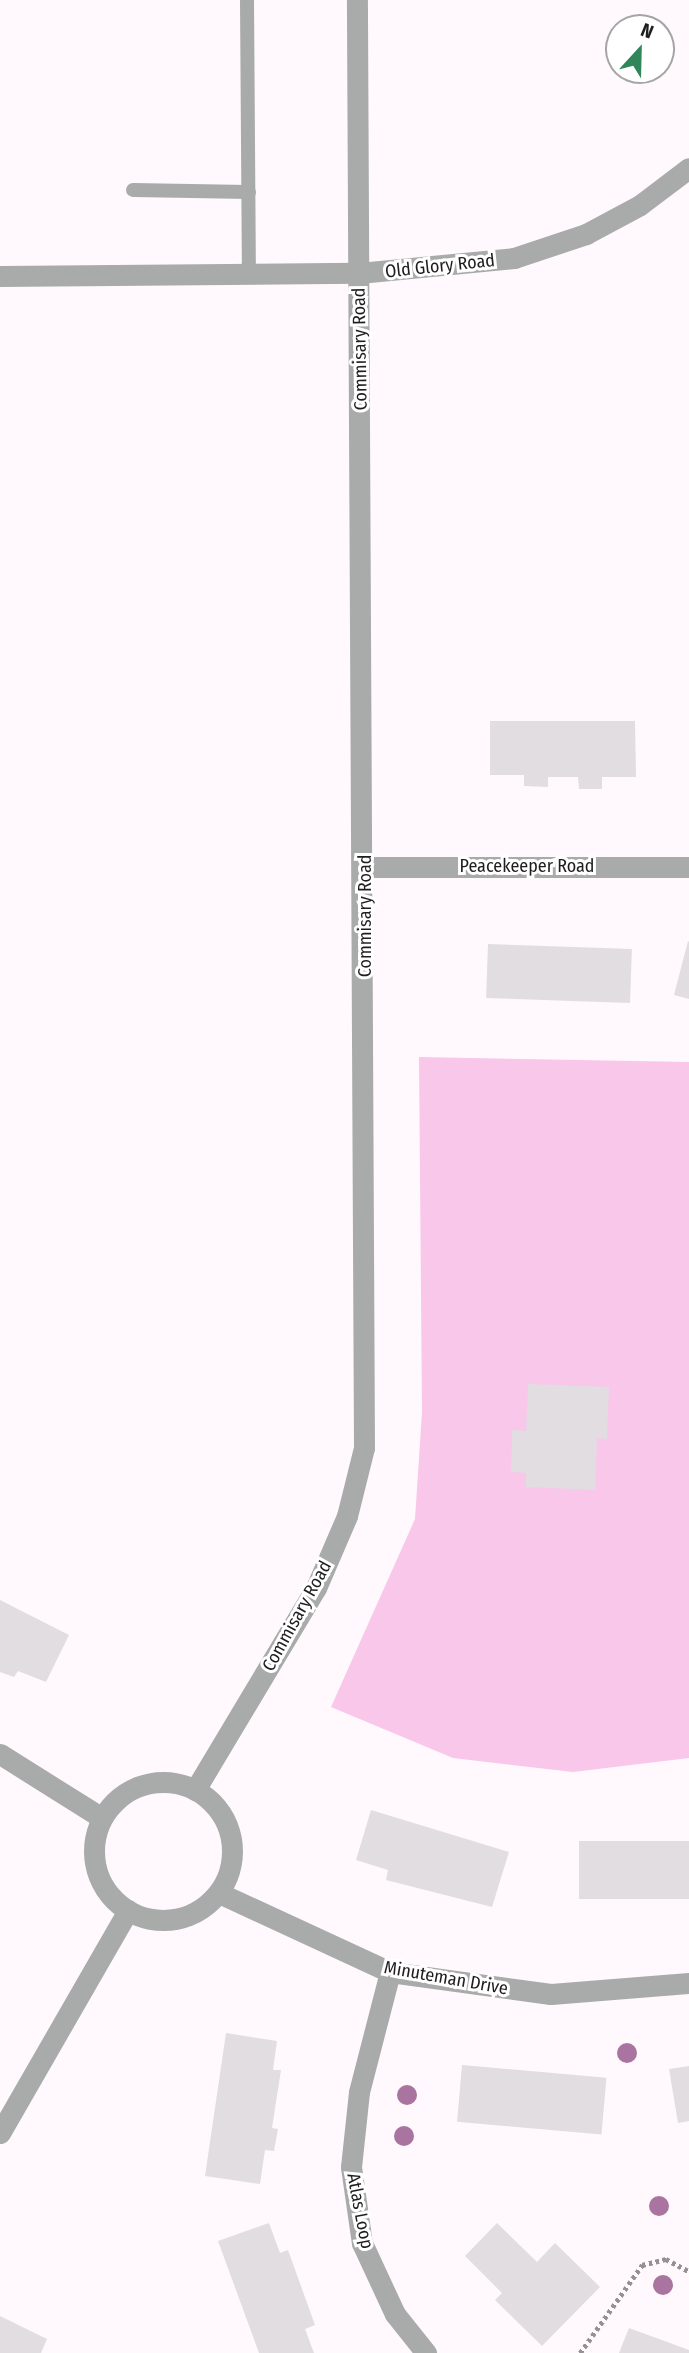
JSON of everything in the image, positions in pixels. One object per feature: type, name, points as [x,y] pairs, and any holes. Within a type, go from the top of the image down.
[{"type":"street","name":"Commisary Road","points":[[195,1790],[316,1588],[347,1517],[364,1448],[365,867],[357,0]]},
{"type":"street","name":"Old Glory Road","points":[[0,276],[359,273],[514,258],[586,234],[640,205],[689,168]]},
{"type":"street","name":"Peacekeeper Road","points":[[365,867],[689,867]]},
{"type":"street","points":[[0,1754],[102,1818]]},
{"type":"street","points":[[147,1783],[195,1790],[214,1803],[230,1835],[230,1871],[219,1893],[179,1919],[155,1920],[128,1910],[99,1878],[93,1855],[102,1818],[124,1792],[147,1783]]},
{"type":"street","name":"Minuteman Drive","points":[[219,1893],[390,1972],[551,1994],[689,1983]]},
{"type":"street","points":[[0,2133],[128,1910]]},
{"type":"street","name":"Atlas Loop","points":[[390,1972],[359,2092],[351,2167],[362,2243],[395,2315],[426,2353]]},
{"type":"lane","points":[[247,0],[249,273]]},
{"type":"lane","points":[[133,190],[248,192]]},
{"type":"path","points":[[580,2353],[642,2265],[666,2259],[689,2271]]},
{"type":"shaded area","points":[[419,1057],[689,1062],[689,1758],[573,1772],[453,1758],[331,1707],[415,1519],[422,1412]]},
{"type":"building","points":[[490,721],[635,721],[636,777],[602,777],[602,789],[579,789],[578,777],[548,777],[548,787],[524,786],[524,775],[490,775]]},
{"type":"building","points":[[689,942],[689,999],[674,995]]},
{"type":"building","points":[[488,944],[632,949],[630,1003],[486,998]]},
{"type":"building","points":[[528,1384],[609,1387],[607,1439],[597,1438],[595,1490],[526,1487],[526,1473],[511,1472],[512,1430],[526,1431]]},
{"type":"building","points":[[0,1600],[69,1635],[46,1682],[18,1671],[14,1677],[0,1672]]},
{"type":"building","points":[[371,1810],[509,1852],[492,1907],[386,1880],[388,1870],[356,1860]]},
{"type":"building","points":[[579,1841],[689,1841],[689,1899],[579,1899]]},
{"type":"building","points":[[226,2033],[277,2041],[273,2070],[281,2070],[272,2128],[278,2129],[274,2151],[265,2150],[260,2184],[205,2176]]},
{"type":"building","points":[[462,2065],[606,2078],[601,2134],[457,2122]]},
{"type":"building","points":[[689,2066],[689,2121],[678,2123],[669,2069]]},
{"type":"building","points":[[269,2223],[280,2253],[288,2250],[315,2325],[305,2329],[314,2353],[259,2353],[218,2241]]},
{"type":"building","points":[[497,2223],[537,2262],[555,2243],[600,2287],[542,2346],[495,2300],[502,2293],[465,2256]]},
{"type":"building","points":[[0,2316],[47,2339],[41,2353],[0,2353]]},
{"type":"building","points":[[629,2328],[689,2350],[689,2353],[619,2353]]}]
